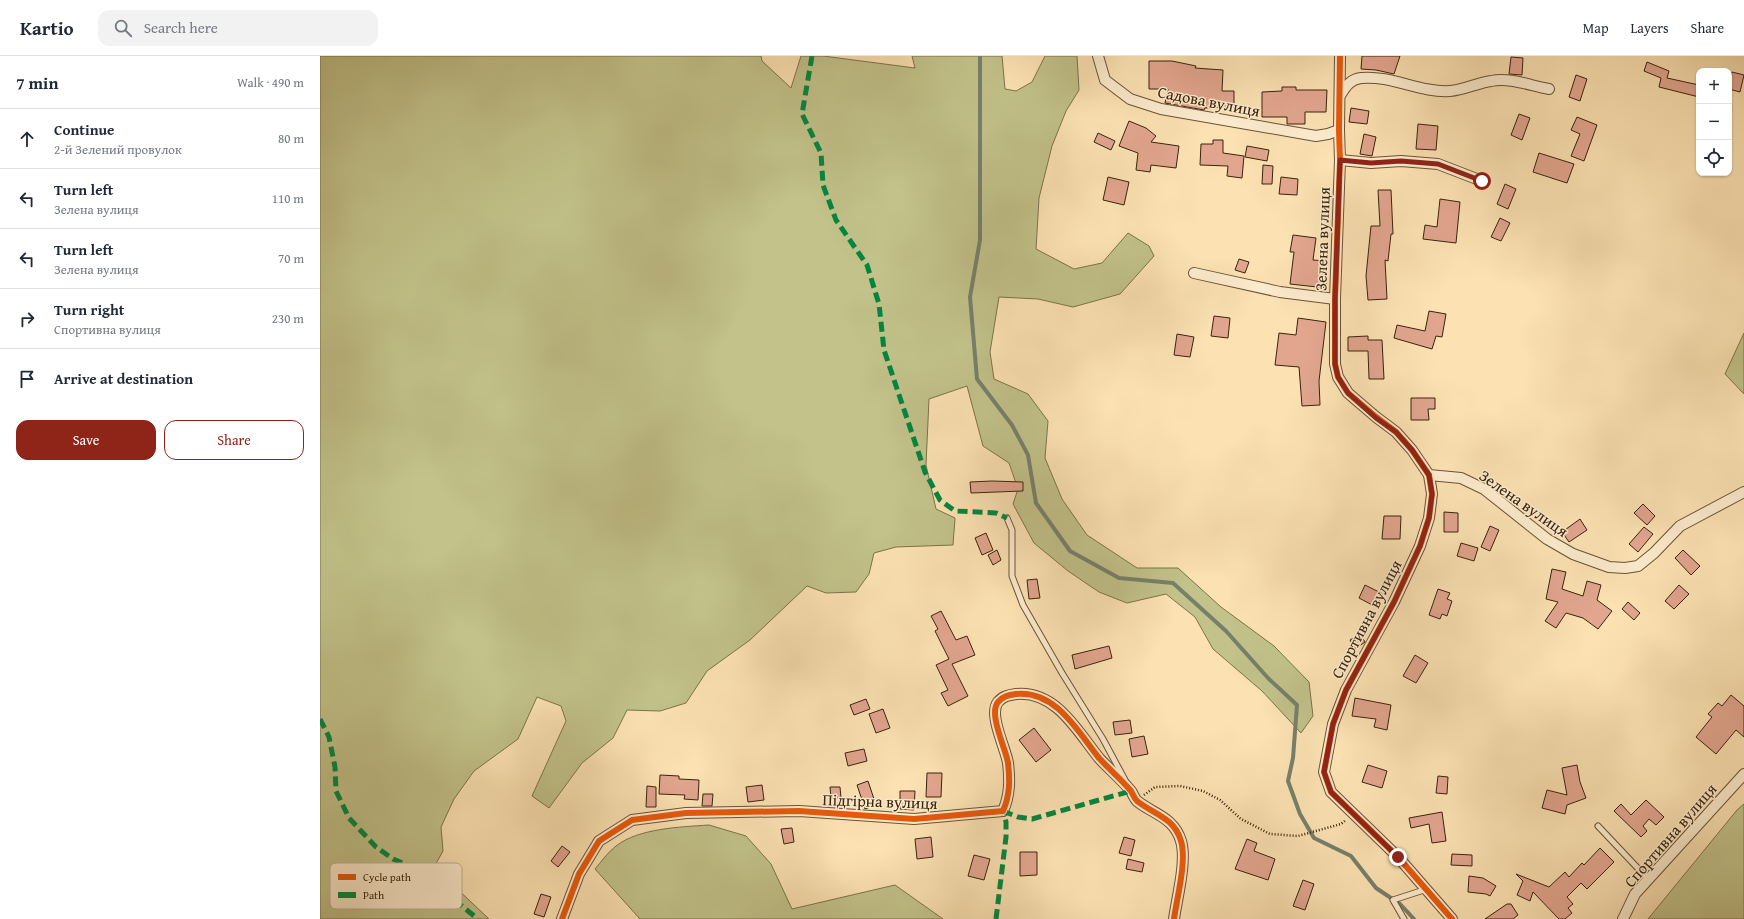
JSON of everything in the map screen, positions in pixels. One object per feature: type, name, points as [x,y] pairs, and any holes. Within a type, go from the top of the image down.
[{"type":"street","name":"Садова вулиця","points":[[1098,56],[1105,80],[1117,91],[1130,99],[1161,109],[1316,136],[1339,130]]},
{"type":"street","name":"Зелена вулиця","points":[[1340,56],[1340,160],[1335,299],[1335,364],[1338,377],[1348,393],[1376,418],[1396,432],[1412,450],[1429,475],[1462,478],[1484,489],[1547,539],[1573,554],[1609,567],[1625,568],[1638,566],[1654,553],[1680,526],[1744,492]]},
{"type":"street","points":[[1341,94],[1348,83],[1360,78],[1378,78],[1428,89],[1450,91],[1492,81],[1505,80],[1549,89]]},
{"type":"street","points":[[1340,160],[1371,163],[1401,161],[1438,164],[1482,181]]},
{"type":"street","points":[[1194,273],[1280,292],[1335,299]]},
{"type":"street","name":"Спортивна вулиця","points":[[1429,475],[1432,494],[1429,518],[1420,546],[1394,602],[1346,690],[1333,724],[1324,772],[1331,792],[1376,835],[1428,889],[1452,919]]},
{"type":"street","name":"Підгірна вулиця","points":[[562,919],[579,874],[599,841],[632,820],[686,813],[799,811],[914,819],[1003,811],[1008,800],[1010,787],[1008,762],[994,715],[996,703],[1005,696],[1021,694],[1039,697],[1066,715],[1111,771],[1134,796],[1155,810],[1172,825],[1181,841],[1183,860],[1174,919]]},
{"type":"street","name":"Спортивна вулиця","points":[[1623,919],[1635,894],[1744,774]]},
{"type":"lane","points":[[1007,518],[1012,530],[1012,576],[1024,605],[1062,673],[1103,739],[1134,796]]},
{"type":"lane","points":[[1598,826],[1648,879]]},
{"type":"lane","points":[[1404,919],[1393,900],[1428,889]]},
{"type":"path","points":[[1134,796],[1154,787],[1180,786],[1203,791],[1220,800],[1240,820],[1270,834],[1298,836],[1341,824]]},
{"type":"green space","points":[[320,56],[761,56],[762,61],[791,88],[801,56],[823,56],[915,68],[912,56],[1002,56],[1005,89],[1016,91],[1032,82],[1045,56],[1077,56],[1079,90],[1066,111],[1052,146],[1039,198],[1036,249],[1074,269],[1102,263],[1128,233],[1149,246],[1154,256],[1120,294],[1073,307],[1038,299],[999,297],[990,352],[994,379],[1028,394],[1048,421],[1045,458],[1062,499],[1087,535],[1137,568],[1178,568],[1221,607],[1274,646],[1309,682],[1313,716],[1301,733],[1262,691],[1213,649],[1195,617],[1166,594],[1127,603],[1099,592],[1068,571],[1034,543],[1013,504],[1018,489],[1009,463],[983,446],[967,386],[929,399],[926,465],[936,509],[955,518],[953,545],[896,547],[874,553],[869,574],[856,592],[826,593],[807,586],[750,640],[707,671],[686,703],[660,711],[627,710],[613,738],[582,763],[549,808],[532,796],[566,721],[561,706],[537,697],[518,739],[474,771],[454,799],[441,827],[443,851],[436,863],[330,863],[330,909],[462,909],[462,893],[489,919],[320,919]]},
{"type":"green space","points":[[1744,333],[1744,394],[1725,374]]},
{"type":"green space","points":[[1744,804],[1744,919],[1648,919],[1737,810]]},
{"type":"green space","points":[[709,825],[746,836],[771,864],[792,909],[895,885],[943,919],[640,919],[595,869],[607,854],[616,846],[636,835],[661,830]]},
{"type":"building","points":[[1362,56],[1400,56],[1394,74],[1376,70],[1361,69]]},
{"type":"building","points":[[1511,57],[1523,58],[1522,75],[1509,74]]},
{"type":"building","points":[[1149,61],[1172,61],[1196,66],[1195,68],[1223,70],[1222,91],[1234,91],[1234,107],[1205,108],[1204,110],[1165,103],[1168,89],[1149,89]]},
{"type":"building","points":[[1647,62],[1669,71],[1667,78],[1696,84],[1696,96],[1659,87],[1661,78],[1644,71]]},
{"type":"building","points":[[1732,72],[1744,75],[1740,92],[1732,90]]},
{"type":"building","points":[[1576,75],[1587,79],[1580,101],[1569,97]]},
{"type":"building","points":[[1282,87],[1296,87],[1296,90],[1327,90],[1326,112],[1305,112],[1305,124],[1287,124],[1287,117],[1262,117],[1262,92],[1282,91]]},
{"type":"building","points":[[1351,108],[1369,111],[1367,124],[1349,122]]},
{"type":"building","points":[[1519,114],[1530,118],[1522,140],[1511,135]]},
{"type":"building","points":[[1577,117],[1597,125],[1584,161],[1571,156],[1580,134],[1571,130]]},
{"type":"building","points":[[1129,121],[1146,128],[1156,136],[1151,142],[1179,146],[1176,168],[1151,165],[1150,172],[1136,170],[1138,153],[1119,146]]},
{"type":"building","points":[[1418,124],[1438,126],[1436,150],[1416,149]]},
{"type":"building","points":[[1098,133],[1115,141],[1111,150],[1094,142]]},
{"type":"building","points":[[1364,134],[1376,137],[1372,156],[1360,154]]},
{"type":"building","points":[[1213,140],[1223,140],[1223,153],[1244,156],[1242,178],[1227,176],[1228,166],[1200,165],[1201,144],[1213,144]]},
{"type":"building","points":[[1247,146],[1269,150],[1267,161],[1245,157]]},
{"type":"building","points":[[1539,153],[1574,164],[1567,183],[1533,172]]},
{"type":"building","points":[[1263,165],[1273,166],[1272,184],[1262,184]]},
{"type":"building","points":[[1108,177],[1129,182],[1124,205],[1103,200]]},
{"type":"building","points":[[1281,177],[1298,179],[1297,195],[1279,194]]},
{"type":"building","points":[[1505,184],[1516,189],[1508,209],[1497,204]]},
{"type":"building","points":[[1378,190],[1391,190],[1393,234],[1391,234],[1388,261],[1385,260],[1387,299],[1368,300],[1366,276],[1371,226],[1380,226]]},
{"type":"building","points":[[1440,199],[1460,202],[1456,243],[1423,239],[1425,225],[1437,227]]},
{"type":"building","points":[[1500,218],[1510,223],[1501,241],[1491,237]]},
{"type":"building","points":[[1293,235],[1316,238],[1313,260],[1327,261],[1326,288],[1290,284],[1294,252],[1290,252]]},
{"type":"building","points":[[1239,259],[1249,262],[1245,273],[1235,270]]},
{"type":"building","points":[[1429,311],[1446,314],[1442,337],[1436,336],[1432,349],[1394,338],[1397,325],[1425,331]]},
{"type":"building","points":[[1214,316],[1230,318],[1228,338],[1211,336]]},
{"type":"building","points":[[1298,318],[1326,322],[1319,381],[1320,405],[1302,406],[1299,367],[1275,365],[1279,333],[1296,335]]},
{"type":"building","points":[[1177,334],[1194,337],[1190,357],[1174,355]]},
{"type":"building","points":[[1368,336],[1368,340],[1382,340],[1384,379],[1369,379],[1368,351],[1348,351],[1348,337]]},
{"type":"building","points":[[1411,398],[1435,398],[1435,409],[1428,409],[1429,420],[1411,420]]},
{"type":"building","points":[[970,482],[1023,482],[1023,491],[971,493]]},
{"type":"building","points":[[1643,504],[1655,516],[1647,525],[1634,513]]},
{"type":"building","points":[[1444,512],[1458,513],[1458,532],[1444,532]]},
{"type":"building","points":[[1384,516],[1401,516],[1400,539],[1382,539]]},
{"type":"building","points":[[1580,519],[1587,530],[1569,542],[1562,532]]},
{"type":"building","points":[[1490,526],[1499,530],[1490,551],[1481,547]]},
{"type":"building","points":[[1644,527],[1653,534],[1638,552],[1629,544]]},
{"type":"building","points":[[986,533],[993,550],[982,555],[975,538]]},
{"type":"building","points":[[1461,543],[1478,548],[1474,561],[1457,556]]},
{"type":"building","points":[[997,550],[1001,560],[993,565],[988,555]]},
{"type":"building","points":[[1683,550],[1700,566],[1691,575],[1675,558]]},
{"type":"building","points":[[1552,569],[1566,572],[1562,589],[1583,596],[1587,581],[1601,585],[1597,600],[1612,611],[1598,629],[1583,618],[1566,613],[1556,628],[1545,621],[1558,602],[1546,599]]},
{"type":"building","points":[[1037,579],[1040,598],[1029,599],[1027,580]]},
{"type":"building","points":[[1365,585],[1383,594],[1376,607],[1359,598]]},
{"type":"building","points":[[1679,585],[1689,594],[1674,609],[1665,601]]},
{"type":"building","points":[[1438,589],[1450,593],[1447,599],[1452,601],[1447,616],[1442,614],[1440,619],[1429,615]]},
{"type":"building","points":[[1628,602],[1640,613],[1634,620],[1622,609]]},
{"type":"building","points":[[941,611],[956,640],[967,636],[975,655],[952,664],[968,696],[948,706],[941,693],[948,690],[936,665],[949,659],[935,631],[938,629],[931,616]]},
{"type":"building","points":[[1360,634],[1365,642],[1355,649],[1350,640]]},
{"type":"building","points":[[1109,646],[1112,658],[1075,669],[1072,655]]},
{"type":"building","points":[[1415,655],[1428,663],[1416,683],[1403,676]]},
{"type":"building","points":[[1731,695],[1744,706],[1744,737],[1736,730],[1716,754],[1696,737],[1712,717],[1708,714],[1718,703],[1722,706]]},
{"type":"building","points":[[1355,698],[1391,705],[1387,730],[1374,727],[1376,719],[1352,716]]},
{"type":"building","points":[[866,699],[870,709],[854,715],[850,705]]},
{"type":"building","points":[[883,709],[890,728],[876,733],[869,714]]},
{"type":"building","points":[[1130,720],[1132,733],[1115,735],[1113,722]]},
{"type":"building","points":[[1034,728],[1051,750],[1036,762],[1019,740]]},
{"type":"building","points":[[1144,736],[1148,754],[1132,757],[1129,739]]},
{"type":"building","points":[[864,749],[867,761],[848,766],[845,753]]},
{"type":"building","points":[[1368,765],[1387,771],[1382,788],[1362,782]]},
{"type":"building","points":[[1577,765],[1580,782],[1586,798],[1567,805],[1565,814],[1542,808],[1547,790],[1567,795],[1562,768]]},
{"type":"building","points":[[927,773],[942,773],[941,797],[926,797]]},
{"type":"building","points":[[660,775],[679,776],[679,779],[699,780],[698,800],[684,799],[685,795],[659,794]]},
{"type":"building","points":[[1438,776],[1448,777],[1447,794],[1436,793]]},
{"type":"building","points":[[868,781],[876,805],[865,809],[857,785]]},
{"type":"building","points":[[762,785],[764,800],[748,802],[746,787]]},
{"type":"building","points":[[647,786],[656,787],[656,807],[646,807]]},
{"type":"building","points":[[830,787],[840,787],[841,798],[831,798]]},
{"type":"building","points":[[900,791],[915,791],[914,810],[900,809]]},
{"type":"building","points":[[703,794],[713,794],[712,806],[702,806]]},
{"type":"building","points":[[1646,800],[1664,817],[1656,825],[1649,819],[1643,826],[1647,831],[1641,837],[1614,811],[1621,804],[1631,815]]},
{"type":"building","points":[[1442,812],[1446,841],[1432,843],[1429,824],[1411,828],[1409,818]]},
{"type":"building","points":[[792,828],[794,842],[784,844],[781,829]]},
{"type":"building","points":[[931,837],[933,857],[917,859],[915,839]]},
{"type":"building","points":[[1124,837],[1135,840],[1131,856],[1119,853]]},
{"type":"building","points":[[1247,839],[1257,843],[1254,851],[1275,859],[1268,880],[1235,869]]},
{"type":"building","points":[[562,846],[570,852],[558,867],[551,861]]},
{"type":"building","points":[[1600,848],[1614,862],[1587,889],[1581,883],[1567,897],[1573,904],[1568,908],[1572,913],[1565,919],[1559,919],[1533,892],[1530,901],[1517,895],[1523,881],[1516,874],[1549,887],[1565,872],[1569,877],[1582,863],[1584,865]]},
{"type":"building","points":[[1020,852],[1037,852],[1037,875],[1020,876]]},
{"type":"building","points":[[1452,854],[1472,855],[1472,866],[1451,865]]},
{"type":"building","points":[[974,855],[990,859],[984,880],[968,876]]},
{"type":"building","points":[[1128,859],[1144,863],[1142,872],[1126,869]]},
{"type":"building","points":[[1469,876],[1483,878],[1496,886],[1490,896],[1486,894],[1468,892]]},
{"type":"building","points":[[1303,880],[1314,884],[1305,910],[1293,906]]},
{"type":"building","points":[[541,894],[551,897],[544,917],[534,914]]},
{"type":"building","points":[[1507,904],[1511,904],[1518,915],[1513,919],[1485,919]]},
{"type":"waterway","points":[[980,56],[980,240],[970,297],[977,379],[1012,425],[1028,455],[1036,503],[1070,551],[1119,578],[1173,583],[1226,631],[1268,678],[1297,705],[1293,758],[1288,781],[1300,814],[1314,838],[1351,856],[1376,888],[1400,904],[1414,919]]},
{"type":"marked path","points":[[812,56],[802,114],[821,153],[823,185],[836,220],[867,265],[879,304],[884,350],[925,472],[940,500],[955,511],[996,513],[1007,518]]},
{"type":"marked path","points":[[320,719],[329,737],[335,767],[336,791],[349,818],[376,847],[393,859],[402,863]]},
{"type":"marked path","points":[[1003,811],[1018,817],[1032,819],[1131,791]]},
{"type":"marked path","points":[[996,919],[1006,837],[1006,822],[1003,811]]},
{"type":"marked path","points":[[462,906],[478,919]]},
{"type":"cycle path","points":[[1340,56],[1340,160],[1335,299],[1335,364],[1338,377],[1348,393],[1396,432],[1412,450],[1429,475],[1432,494],[1429,518],[1420,546],[1394,602],[1346,690],[1333,724],[1324,772],[1331,792],[1398,857],[1452,919]]},
{"type":"cycle path","points":[[562,919],[579,874],[599,841],[632,820],[686,813],[799,811],[914,819],[1003,811],[1008,793],[1009,769],[1007,757],[998,732],[995,707],[1002,698],[1016,694],[1030,695],[1043,699],[1065,715],[1099,758],[1131,791],[1135,799],[1168,821],[1178,833],[1183,849],[1183,859],[1174,919]]},
{"type":"route","points":[[1398,857],[1331,792],[1324,772],[1333,724],[1346,690],[1394,602],[1420,546],[1429,518],[1432,494],[1429,475],[1412,450],[1396,432],[1376,418],[1348,393],[1338,377],[1335,364],[1335,299],[1340,160],[1371,163],[1401,161],[1438,164],[1482,181]]}]
